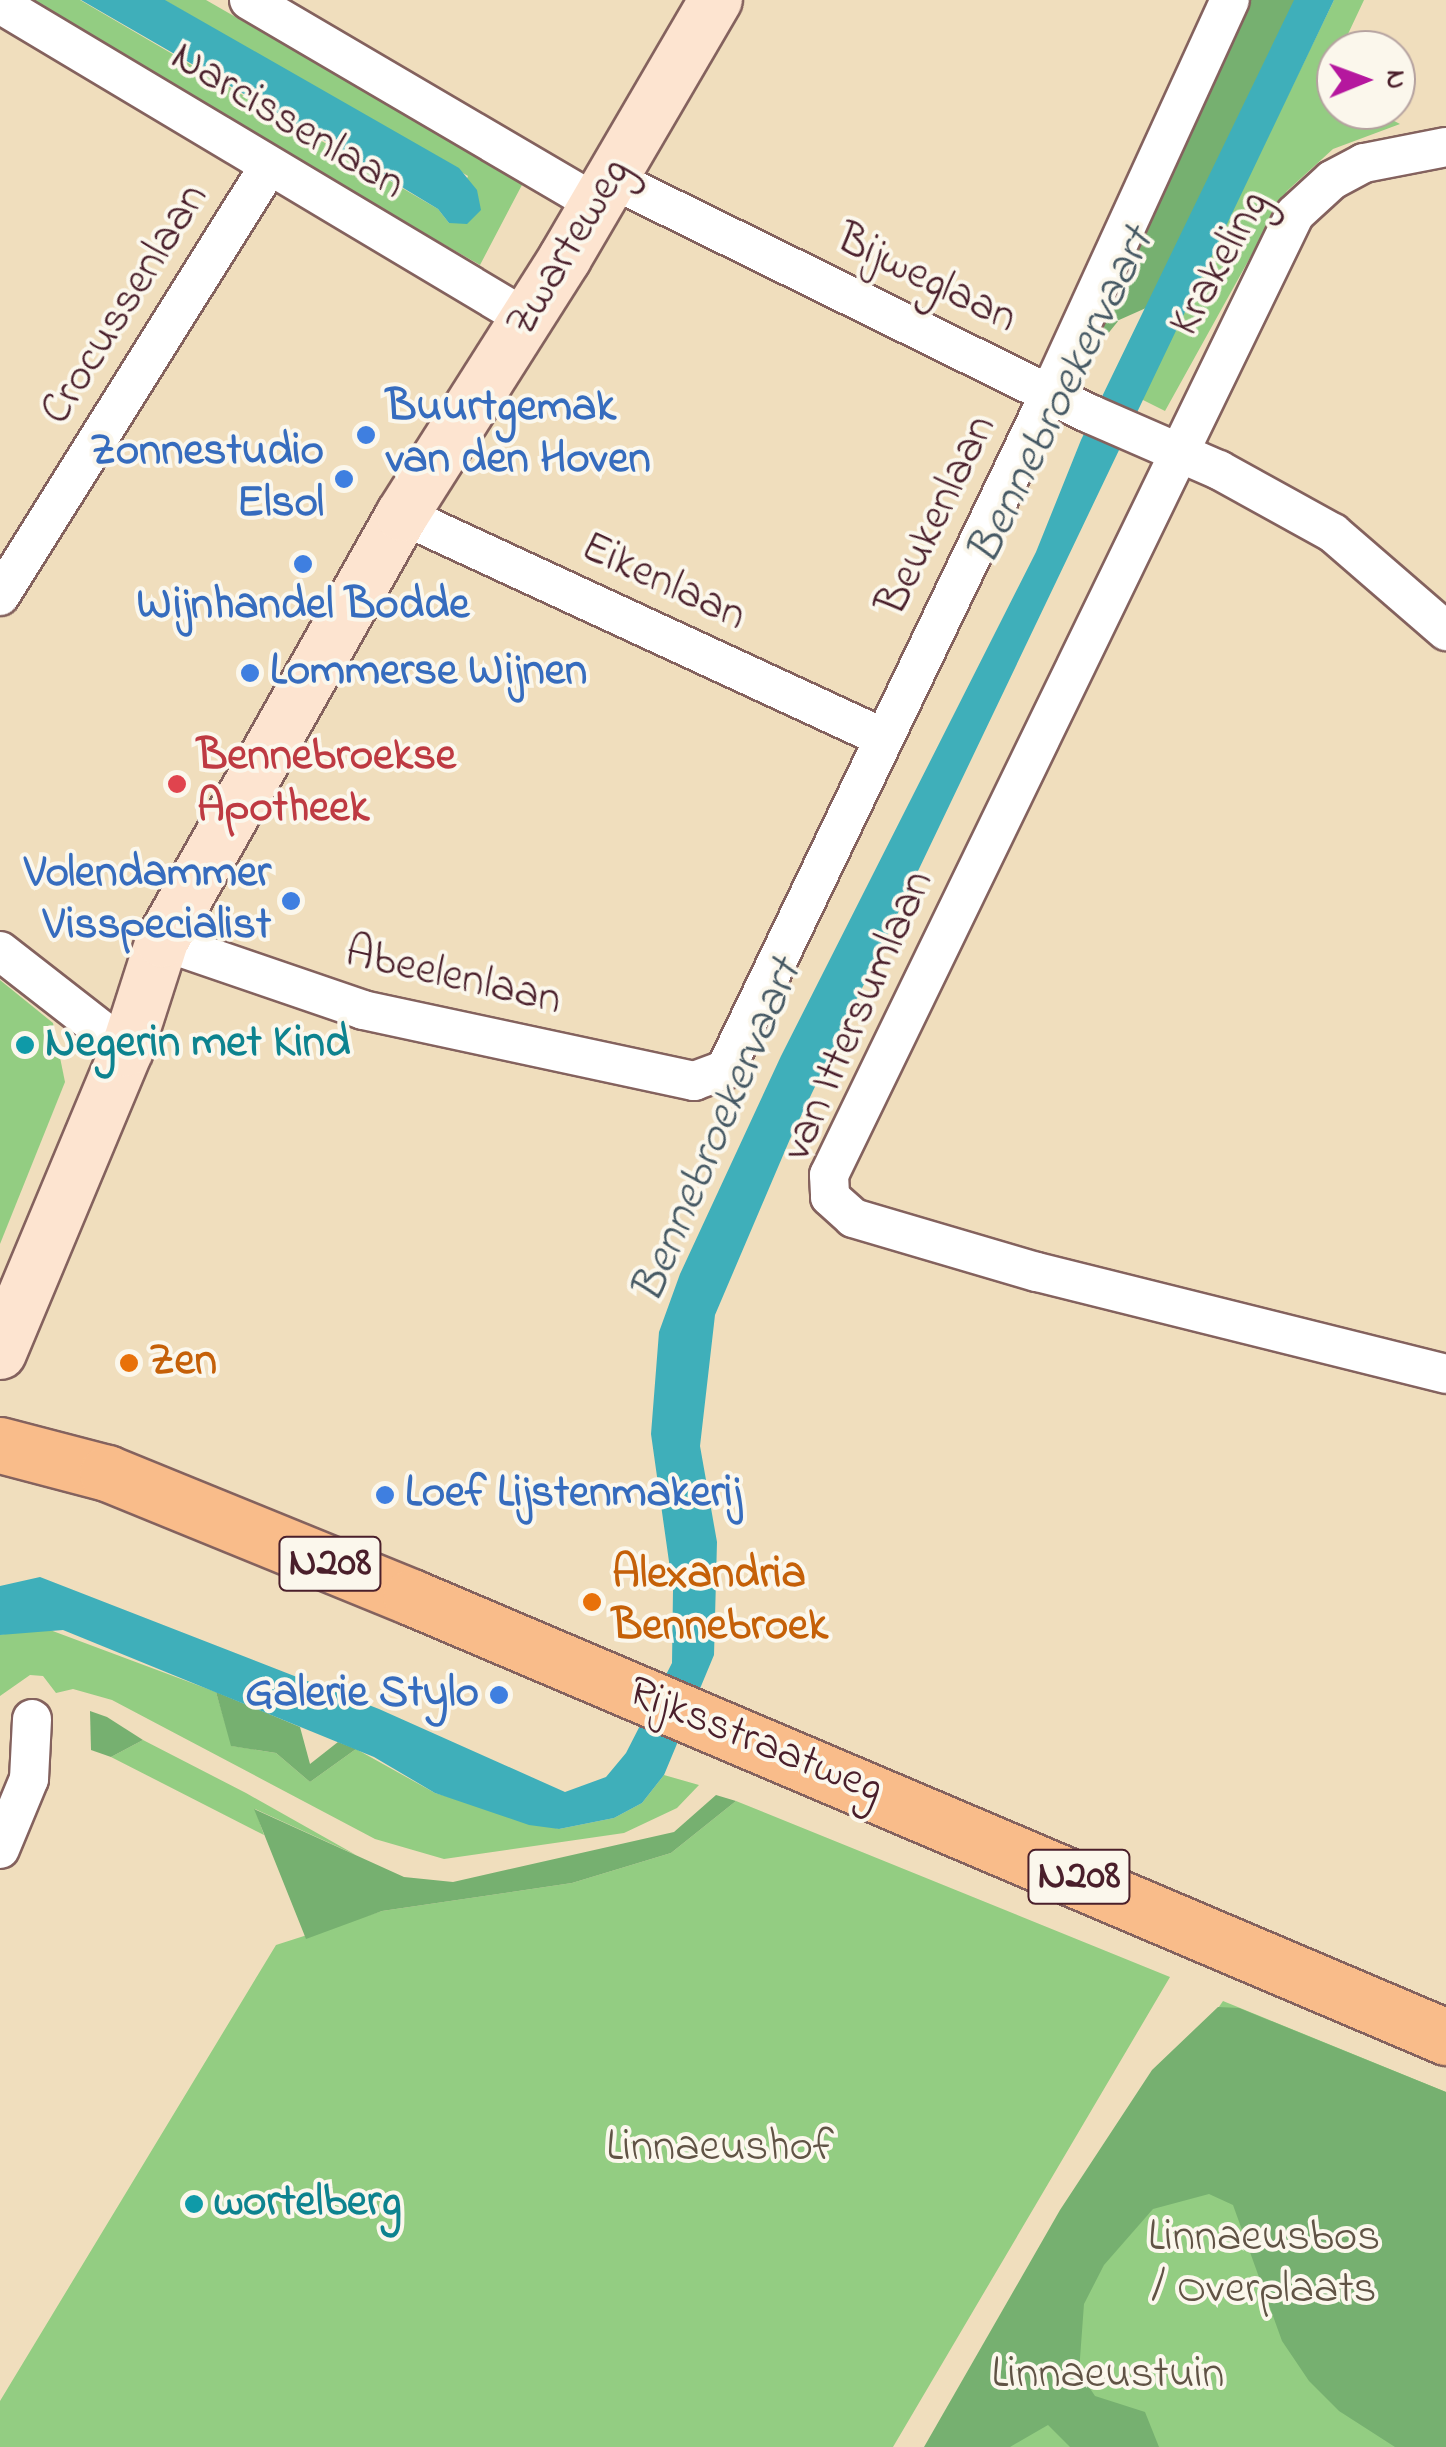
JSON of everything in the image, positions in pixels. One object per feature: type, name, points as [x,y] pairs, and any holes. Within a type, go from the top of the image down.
[{"type":"main road","name":"Zwarteweg","points":[[0,1353],[128,1050],[162,941],[402,515],[527,319],[716,0]]},
{"type":"main road","name":"Rijksstraatweg","points":[[0,1445],[107,1473],[550,1661],[644,1694],[1440,2022]]},
{"type":"street","name":"Narcissenlaan","points":[[249,0],[604,192]]},
{"type":"street","name":"Beukenlaan","points":[[725,1070],[1050,393],[1230,0]]},
{"type":"street","name":"Narcissenlaan","points":[[3,12],[527,319]]},
{"type":"street","name":"Krakeling","points":[[1177,454],[1296,214],[1332,180],[1364,163],[1446,147]]},
{"type":"street","name":"Crocussenlaan","points":[[0,596],[269,166]]},
{"type":"street","name":"Bijweglaan","points":[[604,192],[1050,393],[1332,532],[1446,631]]},
{"type":"street","name":"van Ittersumlaan","points":[[1177,454],[829,1176],[830,1197],[853,1218],[1018,1266],[1446,1374]]},
{"type":"street","name":"Eikenlaan","points":[[402,515],[884,738]]},
{"type":"street","name":"Abeelenlaan","points":[[162,941],[362,1010],[694,1081],[725,1070]]},
{"type":"street","points":[[0,952],[128,1050]]},
{"type":"street","points":[[0,1850],[29,1779],[32,1718]]},
{"type":"green space","points":[[14,0],[80,0],[438,209],[449,223],[468,176],[164,0],[206,0],[523,183],[480,265]]},
{"type":"green space","points":[[1251,0],[1295,0],[1146,308],[1119,320],[1089,357],[1082,341]]},
{"type":"green space","points":[[1334,0],[1364,0],[1350,30],[1319,30]]},
{"type":"green space","points":[[1316,37],[1316,130],[1384,130],[1333,149],[1287,191],[1165,411],[1141,399]]},
{"type":"green space","points":[[0,980],[53,1023],[65,1082],[0,1244]]},
{"type":"green space","points":[[42,1627],[216,1692],[232,1746],[276,1753],[310,1782],[356,1749],[435,1793],[559,1829],[614,1818],[642,1803],[664,1775],[699,1785],[677,1808],[624,1833],[444,1859],[375,1839],[112,1700],[73,1689],[56,1693],[43,1676],[30,1675],[0,1696],[0,1635]]},
{"type":"green space","points":[[216,1692],[300,1727],[310,1764],[338,1742],[356,1749],[310,1782],[276,1753],[231,1746]]},
{"type":"green space","points":[[90,1711],[143,1740],[111,1757],[91,1750]]},
{"type":"green space","points":[[143,1740],[356,1855],[255,1809],[264,1835],[111,1757]]},
{"type":"green space","points":[[716,1795],[736,1801],[671,1853],[572,1883],[382,1911],[306,1939],[254,1809],[404,1877],[453,1882],[674,1832]]},
{"type":"green space","name":"Linnaeushof","points":[[736,1801],[1170,1977],[893,2447],[0,2447],[0,2401],[276,1945],[382,1911],[572,1883],[671,1853]]},
{"type":"green space","name":"Linnaeusbos / Overplaats","points":[[1223,2001],[1446,2092],[1446,2447],[936,2447],[1119,2153]]},
{"type":"green space","name":"Linnaeusbos / Overplaats","points":[[1218,2007],[1239,2008],[1446,2092],[1446,2447],[1395,2447],[1339,2411],[1309,2381],[1282,2341],[1233,2205],[1209,2194],[1153,2209],[1104,2265],[1084,2304],[1079,2372],[1095,2396],[1145,2412],[1159,2447],[1070,2447],[1048,2425],[1010,2447],[924,2447],[1060,2210],[1152,2070]]},
{"type":"water","points":[[81,0],[165,0],[459,168],[477,190],[481,210],[467,224],[449,223],[438,209]]},
{"type":"water","points":[[1294,0],[1334,0],[1320,30],[1316,30],[1316,38],[790,1139],[715,1315],[700,1446],[717,1542],[714,1655],[664,1775],[642,1803],[614,1818],[559,1829],[529,1825],[435,1793],[374,1757],[63,1630],[0,1635],[0,1586],[40,1577],[379,1709],[565,1792],[606,1777],[626,1753],[672,1663],[673,1590],[651,1434],[659,1332],[680,1274],[781,1056],[1036,552],[1081,440]]},
{"type":"place","name":"Buurtgemak van den Hoven","points":[[366,435]]},
{"type":"place","name":"Zonnestudio Elsol","points":[[344,479]]},
{"type":"place","name":"Wijnhandel Bodde","points":[[303,564]]},
{"type":"place","name":"Lommerse Wijnen","points":[[250,673]]},
{"type":"place","name":"Bennebroekse Apotheek","points":[[177,784]]},
{"type":"place","name":"Volendammer Visspecialist","points":[[291,901]]},
{"type":"place","name":"Negerin met Kind","points":[[25,1045]]},
{"type":"place","name":"Zen","points":[[129,1363]]},
{"type":"place","name":"Loef Lijstenmakerij","points":[[385,1495]]},
{"type":"place","name":"Alexandria Bennebroek","points":[[592,1602]]},
{"type":"place","name":"Galerie Stylo","points":[[499,1695]]},
{"type":"place","name":"wortelberg","points":[[194,2204]]},
{"type":"water label","name":"Bennebroekervaart","points":[[1062,397]]},
{"type":"water label","name":"Bennebroekervaart","points":[[718,1132]]},
{"type":"park label","name":"Linnaeustuin","points":[[1108,2376]]}]
